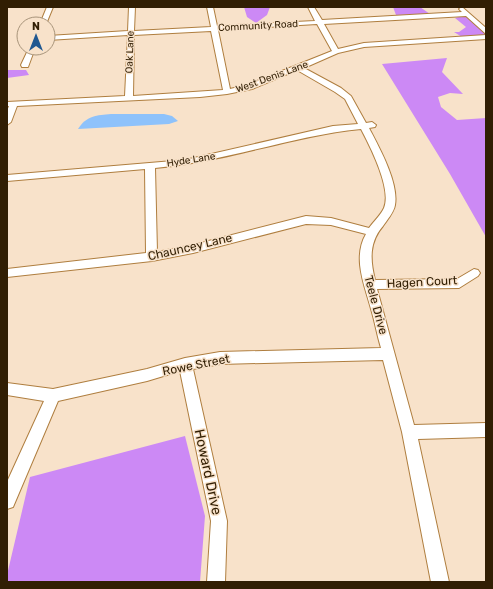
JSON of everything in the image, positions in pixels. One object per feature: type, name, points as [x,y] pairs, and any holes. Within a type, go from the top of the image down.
[{"type":"street","name":"Oak Lane","points":[[129,97],[132,7]]},
{"type":"street","points":[[210,7],[228,92]]},
{"type":"street","points":[[311,7],[336,52]]},
{"type":"street","points":[[460,7],[486,32]]},
{"type":"street","name":"Community Road","points":[[56,38],[467,14]]},
{"type":"street","name":"West Denis Lane","points":[[10,103],[200,95],[228,92],[249,87],[336,52],[372,44],[486,37]]},
{"type":"street","points":[[25,65],[29,56]]},
{"type":"street","name":"Teele Drive","points":[[299,68],[338,90],[348,98],[368,126],[387,175],[393,199],[390,207],[371,232],[366,247],[369,284],[380,316],[388,354],[409,432],[440,582]]},
{"type":"street","points":[[7,122],[10,103]]},
{"type":"street","name":"Hyde Lane","points":[[7,178],[186,163],[333,128],[368,126]]},
{"type":"street","points":[[150,166],[152,257]]},
{"type":"street","name":"Chauncey Lane","points":[[7,273],[152,257],[193,249],[306,220],[322,220],[345,224],[371,232]]},
{"type":"street","name":"Hagen Court","points":[[369,284],[459,283],[474,273]]},
{"type":"street","name":"Rowe Street","points":[[7,389],[53,396],[140,377],[185,364],[220,358],[388,354]]},
{"type":"street","name":"Howard Drive","points":[[185,364],[219,521],[216,582]]},
{"type":"street","points":[[7,500],[53,396]]},
{"type":"street","points":[[409,432],[486,430]]},
{"type":"shaded area","points":[[244,7],[270,7],[267,15],[256,23],[247,17]]},
{"type":"shaded area","points":[[393,7],[420,7],[430,14],[396,15]]},
{"type":"shaded area","points":[[466,15],[486,35],[462,37],[454,32],[459,32],[466,27],[455,18]]},
{"type":"shaded area","points":[[447,58],[442,72],[463,94],[450,93],[438,97],[441,107],[457,120],[486,118],[486,237],[450,174],[382,64]]},
{"type":"shaded area","points":[[7,70],[26,70],[29,75],[7,78]]},
{"type":"shaded area","points":[[185,436],[205,516],[200,582],[7,582],[7,575],[30,477]]},
{"type":"water","points":[[111,114],[164,114],[172,116],[178,121],[169,124],[78,129],[85,121],[92,117]]}]
